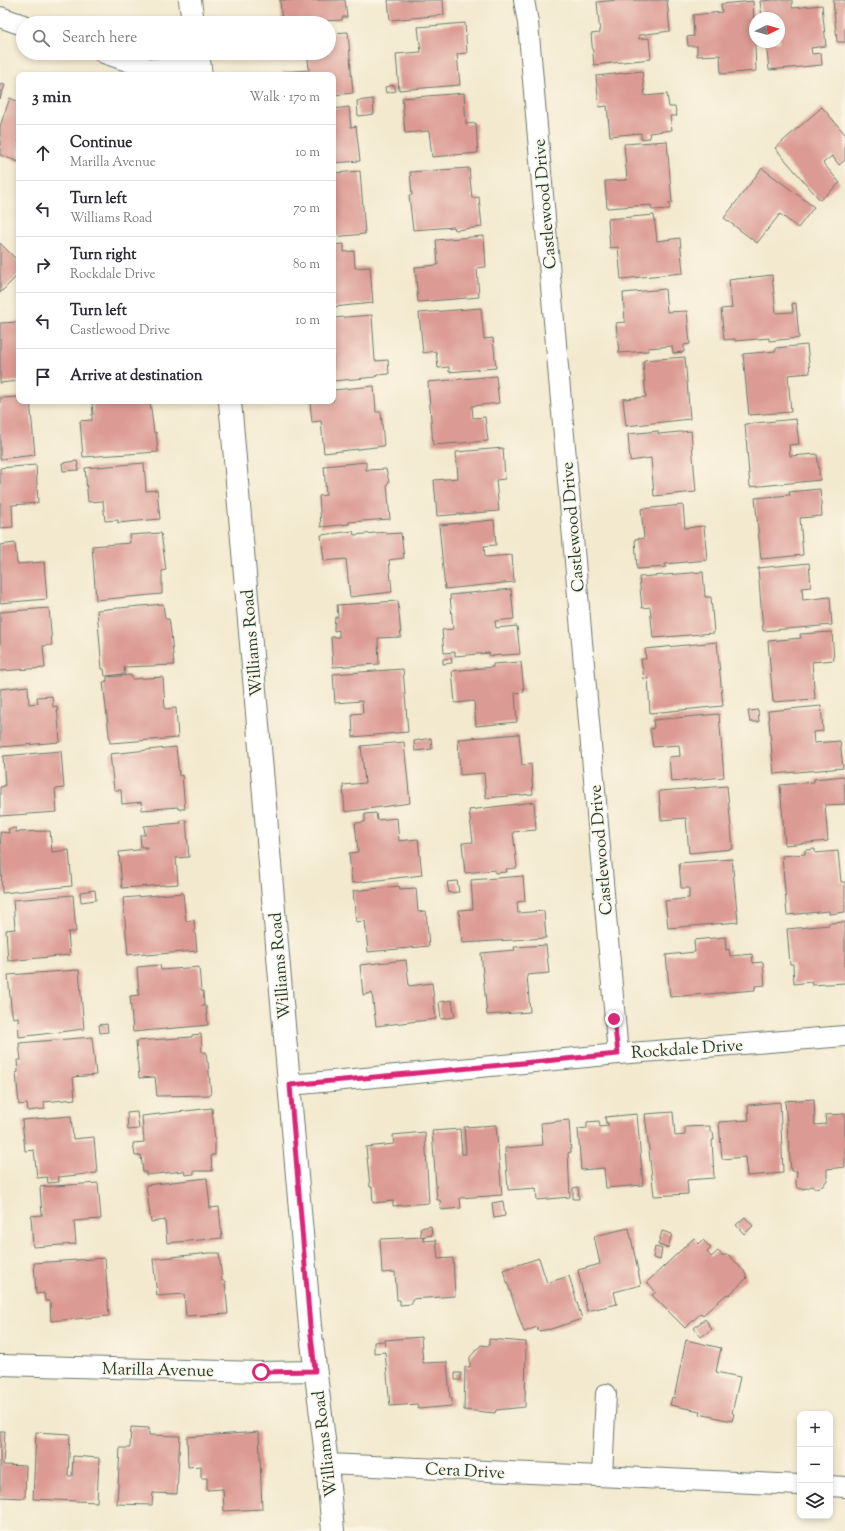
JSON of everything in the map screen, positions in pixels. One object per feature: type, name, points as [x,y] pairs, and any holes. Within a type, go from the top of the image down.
[{"type":"street","points":[[190,0],[193,16]]},
{"type":"street","name":"Castlewood Drive","points":[[524,0],[529,39],[618,1054]]},
{"type":"street","points":[[0,17],[16,23]]},
{"type":"street","points":[[125,60],[151,69],[200,64]]},
{"type":"street","name":"Williams Road","points":[[230,404],[310,1326],[327,1464],[333,1531]]},
{"type":"street","name":"Rockdale Drive","points":[[290,1085],[618,1054],[845,1036]]},
{"type":"street","name":"Marilla Avenue","points":[[0,1365],[261,1372],[315,1371]]},
{"type":"street","points":[[602,1476],[606,1394]]},
{"type":"street","name":"Cera Drive","points":[[327,1464],[797,1485]]},
{"type":"street","points":[[833,1486],[845,1487]]},
{"type":"building","points":[[280,0],[345,0],[347,17],[342,17],[342,20],[336,20],[336,16],[281,16]]},
{"type":"building","points":[[388,0],[443,0],[444,15],[390,20]]},
{"type":"building","points":[[617,0],[667,0],[670,31],[639,35],[639,39],[649,38],[651,59],[594,65],[591,34],[600,33],[597,2]]},
{"type":"building","points":[[792,0],[792,8],[822,5],[826,46],[811,48],[812,54],[821,53],[822,65],[769,70],[767,48],[785,48],[785,12],[761,12],[760,1]]},
{"type":"building","points":[[833,0],[845,0],[845,42],[837,42]]},
{"type":"building","points":[[753,1],[753,12],[749,12],[749,48],[755,48],[756,71],[721,74],[720,55],[697,56],[697,46],[688,46],[687,37],[694,36],[693,15],[722,12],[721,4]]},
{"type":"building","points":[[465,23],[467,53],[457,54],[460,85],[399,90],[396,54],[421,52],[418,27]]},
{"type":"building","points":[[348,32],[353,93],[336,95],[336,72],[282,72],[309,70],[308,60],[336,60],[336,33]]},
{"type":"building","points":[[642,71],[645,96],[667,94],[669,107],[675,107],[677,116],[670,116],[672,130],[649,133],[650,138],[641,139],[641,133],[610,136],[607,106],[599,107],[596,76]]},
{"type":"building","points":[[0,84],[5,85],[0,99]]},
{"type":"building","points":[[394,85],[396,91],[386,93],[385,87]]},
{"type":"building","points":[[464,93],[466,124],[476,123],[478,153],[432,157],[429,131],[405,133],[402,98]]},
{"type":"building","points":[[10,98],[16,101],[16,161],[0,155],[0,126]]},
{"type":"building","points":[[373,99],[374,114],[358,116],[357,101]]},
{"type":"building","points":[[349,107],[351,127],[356,126],[360,161],[336,163],[336,109]]},
{"type":"building","points":[[822,107],[845,134],[845,160],[839,165],[832,156],[823,163],[840,183],[820,200],[775,148]]},
{"type":"building","points":[[667,141],[672,203],[669,203],[670,209],[652,210],[651,205],[607,208],[605,181],[627,180],[624,144]]},
{"type":"building","points":[[469,168],[472,198],[479,197],[482,227],[455,230],[454,227],[413,230],[409,195],[412,195],[410,172]]},
{"type":"building","points":[[762,168],[814,207],[798,228],[780,214],[757,243],[724,218]]},
{"type":"building","points":[[360,171],[365,234],[336,237],[336,173]]},
{"type":"building","points":[[654,215],[657,241],[680,238],[683,273],[621,279],[618,247],[610,248],[608,219]]},
{"type":"building","points":[[484,236],[486,267],[477,268],[479,297],[418,302],[415,267],[438,265],[436,240]]},
{"type":"building","points":[[0,243],[16,259],[16,277],[0,293]]},
{"type":"building","points":[[344,244],[344,252],[354,251],[355,268],[370,267],[373,303],[336,307],[336,245]]},
{"type":"building","points":[[772,275],[776,313],[793,312],[792,304],[796,303],[799,338],[769,341],[769,338],[735,341],[735,339],[724,340],[721,309],[732,308],[729,280]]},
{"type":"building","points":[[665,289],[667,312],[687,311],[690,344],[684,345],[684,352],[673,353],[672,346],[648,348],[648,351],[619,353],[616,323],[625,322],[623,293]]},
{"type":"building","points":[[481,308],[484,339],[493,338],[496,368],[449,372],[449,367],[438,368],[436,351],[423,353],[419,313]]},
{"type":"building","points":[[372,315],[375,361],[388,360],[389,374],[377,375],[376,377],[336,381],[336,318]]},
{"type":"building","points":[[16,322],[16,381],[0,383],[0,323]]},
{"type":"building","points":[[807,345],[810,373],[788,375],[791,412],[749,415],[743,354],[776,351],[776,348]]},
{"type":"building","points":[[685,357],[690,419],[626,426],[623,399],[646,397],[644,360]]},
{"type":"building","points":[[496,376],[499,403],[472,406],[473,418],[485,417],[488,441],[433,445],[428,382]]},
{"type":"building","points":[[374,386],[376,412],[381,412],[384,446],[324,453],[321,421],[312,422],[310,404],[336,404],[336,390]]},
{"type":"building","points":[[16,397],[16,404],[30,404],[35,455],[0,459],[0,398]]},
{"type":"building","points":[[92,404],[150,404],[158,452],[83,457],[80,421],[92,420]]},
{"type":"building","points":[[796,419],[799,444],[789,445],[790,456],[817,454],[820,480],[750,487],[745,424]]},
{"type":"building","points":[[658,431],[658,434],[691,431],[696,492],[654,496],[651,458],[630,461],[628,434]]},
{"type":"building","points":[[503,448],[505,479],[496,480],[499,511],[437,516],[434,480],[458,478],[456,452]]},
{"type":"building","points":[[77,461],[79,470],[63,471],[62,463]]},
{"type":"building","points":[[366,462],[366,470],[386,469],[389,482],[387,484],[390,519],[349,522],[349,524],[321,527],[319,496],[326,495],[324,466]]},
{"type":"building","points":[[144,463],[146,491],[157,490],[160,519],[118,523],[118,520],[105,521],[103,501],[88,502],[85,468]]},
{"type":"building","points":[[36,465],[38,503],[12,505],[13,527],[0,528],[0,468]]},
{"type":"building","points":[[820,489],[822,516],[800,518],[803,555],[761,559],[755,498],[790,495],[789,492]]},
{"type":"building","points":[[683,505],[685,528],[704,526],[707,560],[665,564],[666,567],[637,569],[635,539],[644,538],[641,509]]},
{"type":"building","points":[[494,520],[496,545],[484,546],[485,557],[512,555],[514,582],[445,589],[439,525]]},
{"type":"building","points":[[353,531],[354,535],[386,532],[386,534],[401,533],[404,558],[389,560],[392,592],[350,597],[346,559],[324,561],[321,535]]},
{"type":"building","points":[[161,533],[166,570],[162,571],[162,594],[96,600],[92,546],[130,543],[129,535]]},
{"type":"building","points":[[15,543],[17,564],[44,562],[47,599],[0,603],[0,545]]},
{"type":"building","points":[[809,563],[811,587],[802,588],[803,600],[830,597],[832,625],[763,631],[758,568]]},
{"type":"building","points":[[703,572],[705,597],[711,597],[714,633],[653,638],[650,607],[642,608],[639,577]]},
{"type":"building","points":[[511,589],[514,619],[495,621],[496,628],[517,626],[520,654],[490,656],[489,653],[455,656],[455,652],[444,653],[442,630],[453,629],[450,595]]},
{"type":"building","points":[[398,601],[401,637],[378,638],[379,664],[333,667],[331,637],[339,637],[339,630],[334,631],[335,617],[338,617],[337,605]]},
{"type":"building","points":[[163,604],[165,619],[169,619],[174,665],[124,667],[125,674],[105,676],[104,669],[102,669],[97,610]]},
{"type":"building","points":[[49,608],[52,645],[43,646],[45,668],[0,671],[0,612]]},
{"type":"building","points":[[832,632],[834,660],[812,662],[815,699],[773,702],[768,641],[801,638],[800,634]]},
{"type":"building","points":[[717,642],[723,706],[650,713],[648,678],[644,679],[641,659],[646,659],[645,649]]},
{"type":"building","points":[[451,658],[452,663],[443,664],[443,659]]},
{"type":"building","points":[[521,662],[524,692],[515,693],[517,722],[476,726],[474,701],[455,703],[452,671],[493,667],[493,664]]},
{"type":"building","points":[[403,669],[408,732],[353,737],[352,714],[363,713],[362,701],[335,703],[333,674]]},
{"type":"building","points":[[131,675],[132,679],[163,677],[165,709],[176,708],[178,738],[110,743],[103,682],[107,681],[107,677]]},
{"type":"building","points":[[28,686],[29,704],[38,703],[37,697],[52,696],[53,707],[57,706],[60,742],[0,747],[0,689]]},
{"type":"building","points":[[821,706],[823,731],[813,732],[814,743],[840,741],[843,768],[774,774],[768,711]]},
{"type":"building","points":[[758,710],[759,722],[750,722],[748,711]]},
{"type":"building","points":[[719,714],[724,777],[671,782],[669,757],[680,756],[679,745],[653,747],[650,729],[654,728],[653,720]]},
{"type":"building","points":[[519,734],[522,765],[531,764],[533,794],[486,798],[484,773],[460,775],[458,739]]},
{"type":"building","points":[[431,738],[432,749],[415,751],[414,741]]},
{"type":"building","points":[[404,742],[410,803],[345,812],[343,785],[365,783],[361,746]]},
{"type":"building","points":[[176,747],[179,776],[182,775],[185,809],[178,809],[178,807],[142,810],[141,802],[122,804],[121,790],[114,790],[110,754]]},
{"type":"building","points":[[61,751],[64,788],[55,789],[57,812],[0,816],[0,787],[5,786],[3,756]]},
{"type":"building","points":[[844,776],[845,804],[825,805],[828,841],[785,845],[780,785],[814,782],[814,779]]},
{"type":"building","points":[[727,786],[733,849],[689,853],[686,818],[661,820],[659,791]]},
{"type":"building","points":[[534,802],[536,830],[513,832],[517,868],[506,869],[507,872],[495,873],[495,870],[465,873],[462,843],[473,842],[469,810]]},
{"type":"building","points":[[376,813],[377,820],[397,818],[399,841],[418,839],[422,875],[352,883],[349,853],[358,852],[355,823],[365,822],[365,814]]},
{"type":"building","points":[[180,820],[186,820],[189,857],[176,858],[178,884],[122,888],[119,852],[147,849],[147,847],[141,847],[140,835],[145,835],[144,826],[181,823]]},
{"type":"building","points":[[16,828],[16,832],[50,831],[52,852],[69,850],[72,886],[2,893],[0,832],[9,833],[8,829]]},
{"type":"building","points":[[815,849],[815,853],[838,851],[841,882],[845,882],[845,912],[829,914],[829,911],[787,915],[782,856],[805,854],[805,850]]},
{"type":"building","points":[[732,859],[738,922],[668,928],[665,901],[689,898],[689,888],[681,888],[679,863]]},
{"type":"building","points":[[523,876],[525,901],[517,902],[518,913],[544,911],[546,938],[462,943],[459,910],[473,909],[471,880]]},
{"type":"building","points":[[457,881],[459,892],[449,893],[447,882]]},
{"type":"building","points":[[399,886],[400,889],[416,888],[418,912],[426,911],[429,946],[368,952],[365,921],[356,922],[353,891]]},
{"type":"building","points":[[95,890],[96,900],[81,902],[80,892]]},
{"type":"building","points":[[183,893],[186,921],[194,920],[197,951],[128,955],[123,898]]},
{"type":"building","points":[[73,895],[76,932],[68,932],[70,955],[8,961],[6,930],[15,929],[13,900]]},
{"type":"building","points":[[845,922],[845,983],[812,985],[811,982],[794,984],[793,964],[790,964],[787,929]]},
{"type":"building","points":[[725,937],[726,950],[729,949],[730,956],[752,954],[753,963],[763,962],[765,985],[755,986],[755,990],[670,997],[666,955],[695,952],[694,940]]},
{"type":"building","points":[[546,945],[549,973],[527,975],[530,1012],[487,1015],[481,953],[515,950],[514,947]]},
{"type":"building","points":[[406,960],[409,986],[432,983],[436,1019],[376,1026],[372,993],[363,995],[360,965]]},
{"type":"building","points":[[160,965],[161,970],[199,967],[204,1005],[201,1006],[206,1006],[208,1025],[133,1032],[130,996],[139,995],[137,967]]},
{"type":"building","points":[[79,970],[84,1029],[19,1037],[18,1017],[13,1018],[11,1007],[8,975]]},
{"type":"building","points":[[452,1000],[455,1017],[441,1019],[439,1002]]},
{"type":"building","points":[[107,1024],[108,1032],[100,1033],[99,1025]]},
{"type":"building","points":[[201,1034],[202,1052],[206,1052],[208,1062],[211,1095],[157,1096],[155,1077],[139,1078],[136,1041],[192,1037],[192,1035]]},
{"type":"building","points":[[92,1037],[96,1075],[73,1077],[75,1099],[44,1102],[45,1109],[28,1111],[27,1104],[19,1105],[16,1073],[18,1072],[17,1060],[21,1060],[19,1043]]},
{"type":"building","points":[[814,1099],[815,1125],[826,1124],[825,1115],[845,1114],[845,1167],[827,1169],[827,1180],[823,1186],[815,1188],[811,1186],[801,1189],[797,1187],[796,1183],[797,1171],[791,1171],[785,1101]]},
{"type":"building","points":[[780,1102],[783,1173],[747,1176],[745,1157],[722,1159],[719,1122],[749,1120],[748,1105]]},
{"type":"building","points":[[212,1108],[215,1155],[211,1155],[212,1171],[194,1171],[194,1174],[185,1175],[184,1171],[146,1175],[146,1172],[143,1173],[141,1155],[135,1156],[133,1143],[144,1142],[142,1116]]},
{"type":"building","points":[[137,1112],[139,1129],[128,1130],[127,1113]]},
{"type":"building","points":[[673,1112],[675,1136],[685,1135],[685,1127],[710,1126],[710,1132],[713,1132],[714,1140],[712,1140],[714,1178],[687,1180],[688,1194],[654,1196],[645,1114]]},
{"type":"building","points":[[637,1114],[643,1185],[606,1188],[604,1168],[581,1170],[578,1129],[587,1128],[587,1122],[599,1121],[600,1127],[608,1126],[605,1117]]},
{"type":"building","points":[[71,1116],[73,1139],[94,1137],[97,1173],[58,1177],[59,1182],[48,1183],[47,1177],[37,1178],[34,1150],[25,1151],[22,1120]]},
{"type":"building","points":[[569,1120],[571,1152],[568,1153],[570,1197],[537,1200],[536,1188],[508,1190],[505,1148],[543,1145],[541,1123]]},
{"type":"building","points":[[496,1125],[502,1195],[460,1198],[461,1208],[441,1210],[440,1200],[437,1200],[432,1131],[460,1129],[462,1154],[466,1154],[464,1127]]},
{"type":"building","points":[[425,1132],[429,1203],[393,1206],[393,1201],[373,1203],[366,1147],[394,1144],[393,1135]]},
{"type":"building","points":[[207,1178],[210,1208],[219,1207],[222,1238],[167,1243],[165,1220],[151,1222],[146,1185]]},
{"type":"building","points":[[98,1183],[101,1219],[74,1221],[76,1244],[33,1247],[31,1216],[42,1215],[40,1187]]},
{"type":"building","points":[[578,1187],[579,1199],[573,1199],[573,1188]]},
{"type":"building","points":[[503,1201],[505,1216],[494,1218],[492,1203]]},
{"type":"building","points":[[745,1217],[753,1226],[744,1234],[736,1225]]},
{"type":"building","points":[[431,1226],[432,1235],[421,1237],[420,1228]]},
{"type":"building","points":[[629,1228],[641,1285],[614,1292],[617,1304],[587,1311],[578,1270],[600,1264],[594,1236]]},
{"type":"building","points":[[662,1231],[672,1234],[668,1248],[658,1245]]},
{"type":"building","points":[[423,1237],[424,1241],[436,1240],[438,1259],[453,1258],[455,1296],[412,1299],[412,1304],[400,1305],[400,1300],[397,1300],[395,1272],[382,1273],[380,1239]]},
{"type":"building","points":[[694,1238],[699,1244],[703,1240],[711,1248],[707,1252],[711,1257],[718,1251],[722,1255],[729,1255],[744,1271],[747,1278],[729,1295],[727,1294],[703,1315],[701,1313],[685,1328],[652,1295],[656,1292],[647,1282]]},
{"type":"building","points":[[655,1247],[662,1249],[660,1260],[653,1258]]},
{"type":"building","points":[[219,1253],[222,1281],[225,1281],[228,1314],[186,1316],[184,1294],[157,1296],[153,1259]]},
{"type":"building","points":[[105,1258],[109,1316],[51,1321],[50,1301],[45,1301],[44,1293],[36,1294],[34,1263]]},
{"type":"building","points":[[539,1258],[547,1283],[569,1276],[582,1319],[551,1329],[538,1331],[537,1327],[524,1332],[503,1270]]},
{"type":"building","points":[[705,1319],[712,1329],[701,1337],[694,1328]]},
{"type":"building","points":[[421,1337],[423,1363],[447,1362],[452,1406],[418,1409],[417,1404],[390,1406],[385,1352],[374,1353],[374,1342],[384,1341],[385,1346],[385,1340]]},
{"type":"building","points":[[489,1339],[526,1342],[525,1407],[496,1410],[495,1413],[464,1410],[465,1367],[470,1367],[470,1357],[481,1345],[489,1346]]},
{"type":"building","points":[[686,1340],[721,1348],[716,1372],[740,1377],[732,1413],[734,1414],[732,1421],[699,1414],[700,1411],[670,1405],[672,1397],[674,1398]]},
{"type":"building","points":[[455,1373],[461,1373],[461,1380],[455,1380]]},
{"type":"building","points":[[131,1427],[149,1428],[149,1435],[180,1436],[177,1494],[153,1493],[152,1505],[117,1504],[120,1448],[130,1448]]},
{"type":"building","points":[[0,1431],[5,1431],[3,1465],[26,1466],[25,1498],[0,1497]]},
{"type":"building","points":[[36,1432],[70,1434],[68,1476],[72,1476],[73,1456],[99,1458],[97,1502],[33,1499]]},
{"type":"building","points":[[259,1432],[262,1509],[224,1511],[223,1489],[207,1490],[207,1478],[201,1478],[201,1466],[188,1467],[187,1437]]},
{"type":"route","points":[[261,1372],[315,1371],[290,1085],[618,1054],[614,1019]]}]
